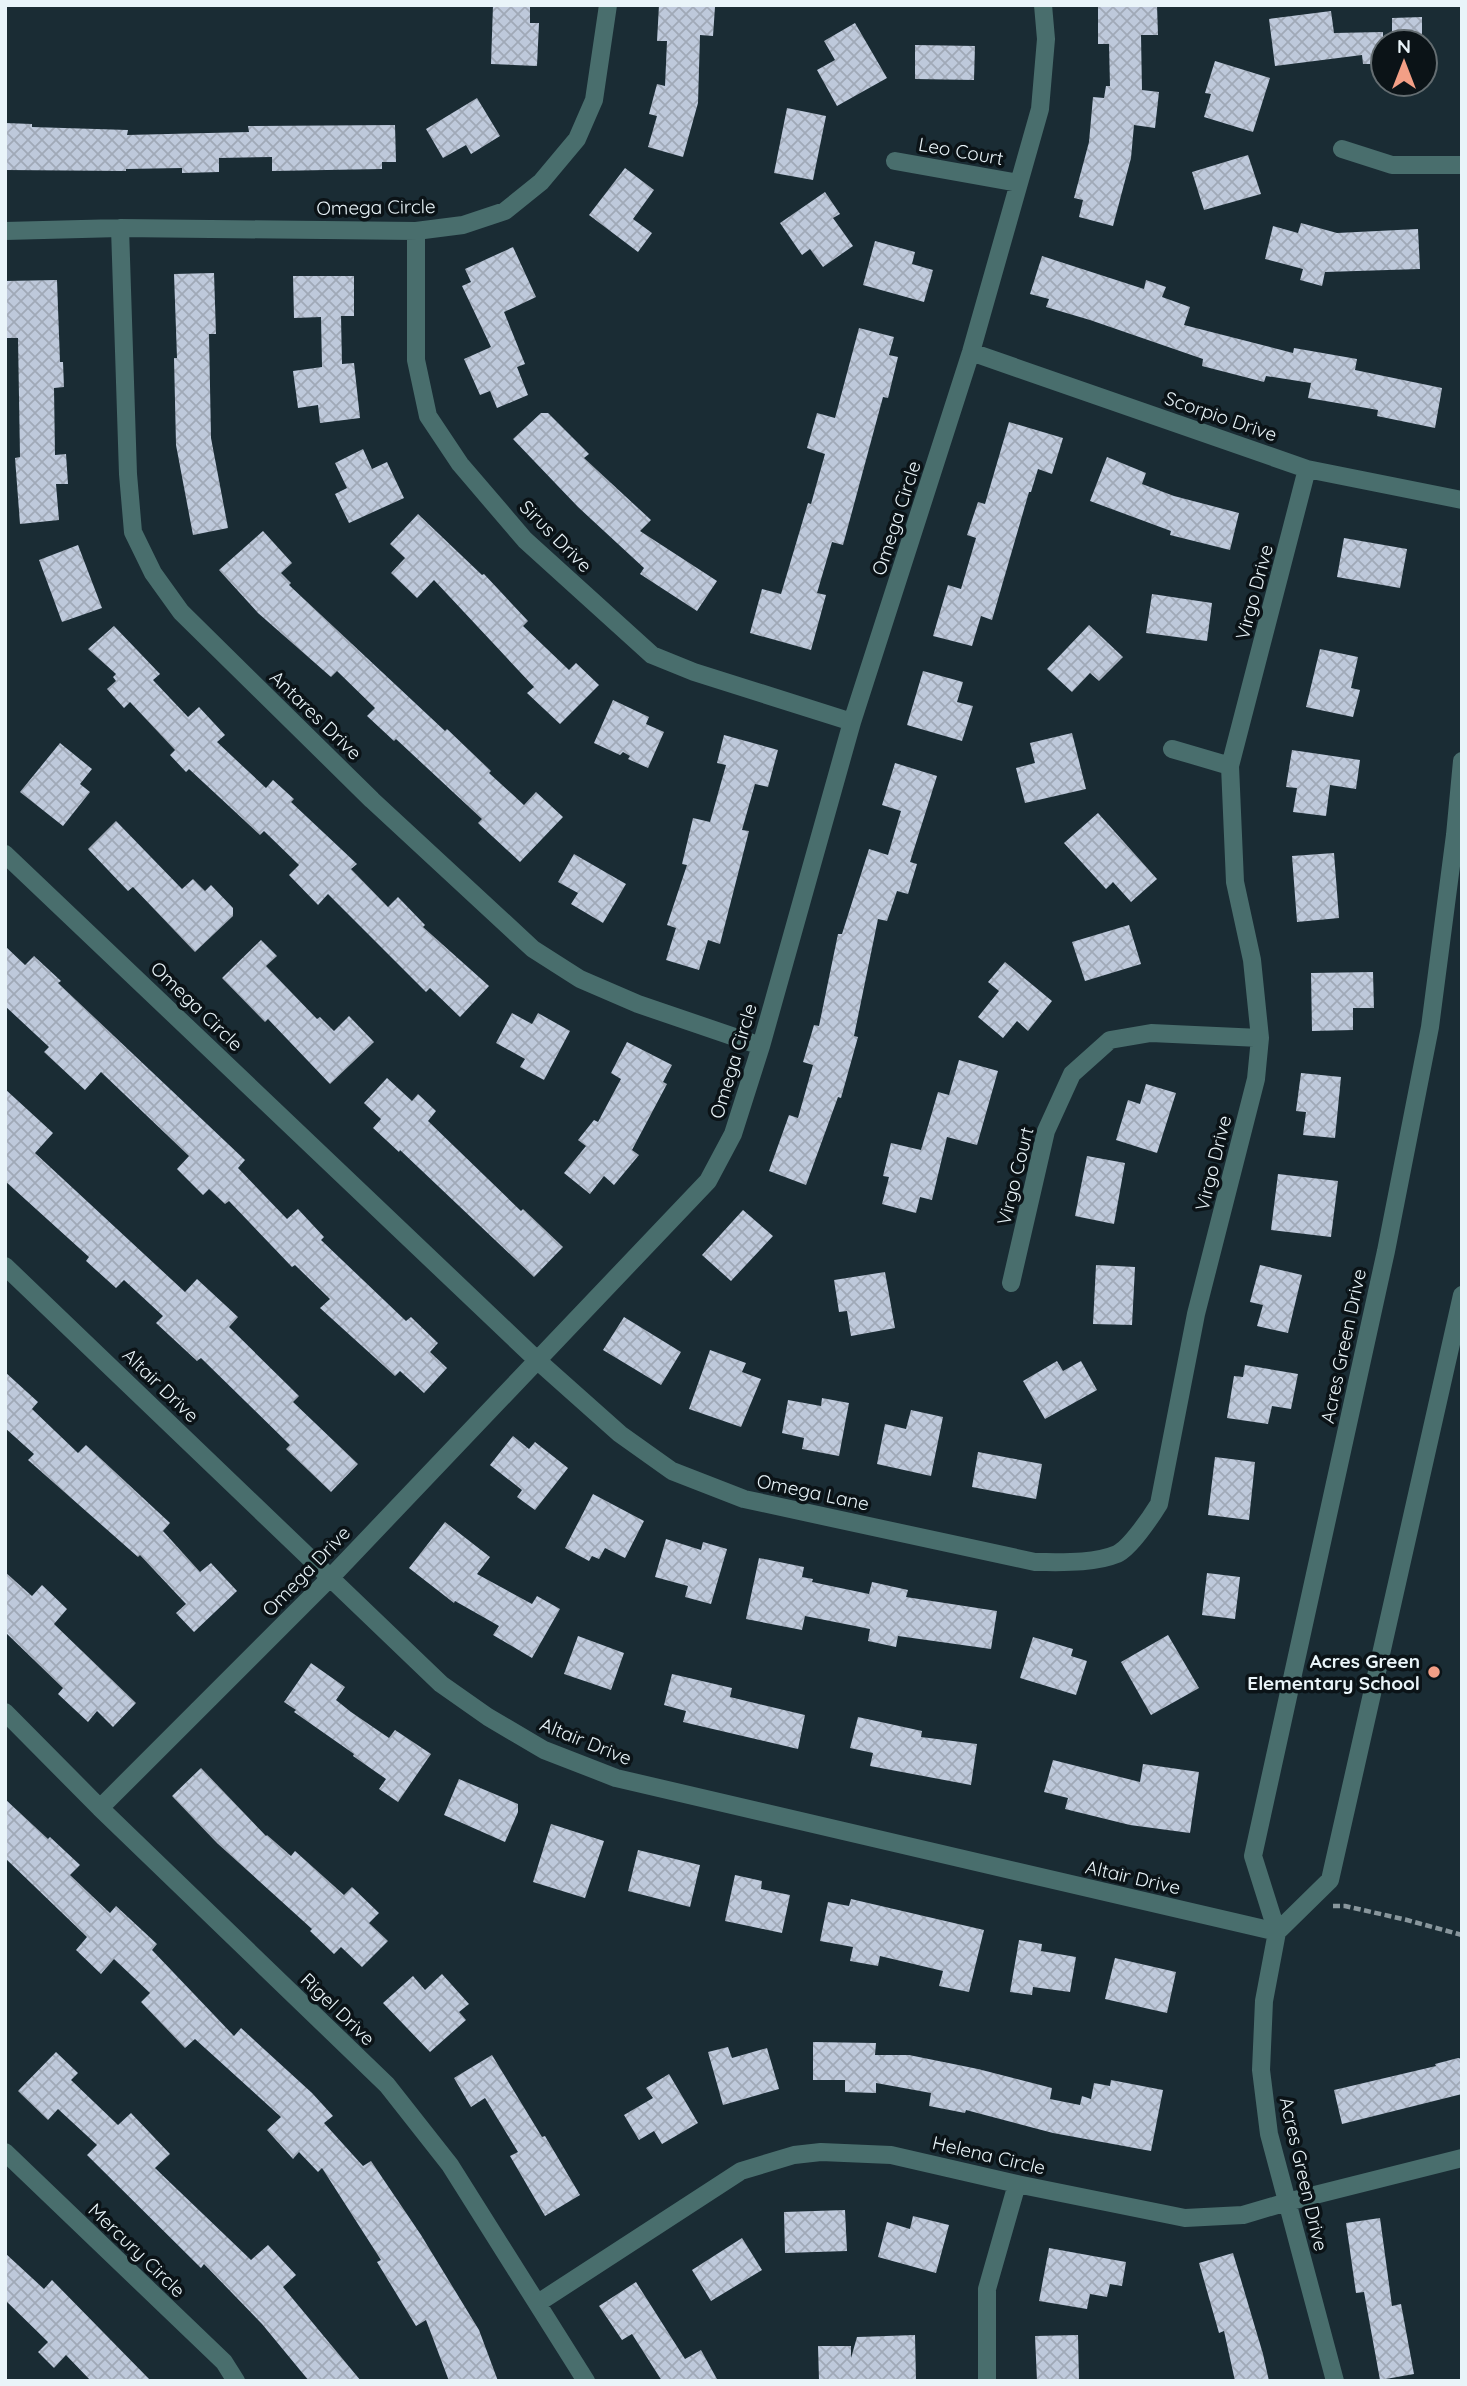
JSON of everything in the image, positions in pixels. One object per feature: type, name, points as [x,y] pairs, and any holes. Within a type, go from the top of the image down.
[{"type":"street","name":"Omega Circle","points":[[5,231],[120,228],[416,231],[463,225],[505,211],[541,182],[577,139],[594,100],[608,5]]},
{"type":"street","name":"Omega Circle","points":[[5,854],[538,1360],[708,1181],[733,1134],[761,1046],[852,722],[971,352],[1040,109],[1046,39],[1043,5]]},
{"type":"street","points":[[1342,149],[1392,165],[1462,165]]},
{"type":"street","name":"Leo Court","points":[[895,161],[1018,183]]},
{"type":"street","name":"Antares Drive","points":[[120,228],[128,474],[133,532],[153,573],[181,612],[372,800],[533,949],[580,979],[638,1004],[761,1046]]},
{"type":"street","name":"Sirus Drive","points":[[416,231],[416,360],[428,415],[460,464],[524,540],[652,655],[694,672],[852,722]]},
{"type":"street","name":"Scorpio Drive","points":[[971,352],[1307,469],[1462,500]]},
{"type":"street","name":"Virgo Drive","points":[[1119,1553],[1144,1527],[1159,1504],[1196,1314],[1256,1079],[1260,1038],[1252,960],[1235,882],[1230,766],[1307,469]]},
{"type":"street","points":[[1172,749],[1230,766]]},
{"type":"street","name":"Acres Green Drive","points":[[1335,2381],[1269,2134],[1261,2070],[1264,2001],[1278,1932],[1252,1856],[1430,1027],[1458,835],[1462,761]]},
{"type":"street","name":"Virgo Court","points":[[1011,1283],[1046,1131],[1072,1074],[1110,1040],[1151,1033],[1260,1038]]},
{"type":"street","name":"Altair Drive","points":[[5,1266],[451,1690],[488,1717],[544,1750],[616,1778],[1278,1932]]},
{"type":"street","points":[[1278,1932],[1330,1880],[1462,1295]]},
{"type":"street","name":"Omega Lane","points":[[538,1360],[620,1434],[672,1471],[744,1499],[1035,1562],[1075,1563],[1119,1553]]},
{"type":"street","name":"Omega Drive","points":[[100,1808],[332,1576],[538,1360]]},
{"type":"street","name":"Rigel Drive","points":[[5,1712],[100,1808],[387,2085],[450,2165],[586,2381]]},
{"type":"street","name":"Mercury Circle","points":[[5,2152],[224,2361],[236,2381]]},
{"type":"street","name":"Helena Circle","points":[[538,2303],[741,2171],[793,2155],[821,2152],[891,2155],[1185,2218],[1243,2215],[1462,2158]]},
{"type":"street","points":[[988,2381],[988,2289],[1017,2184]]},
{"type":"path","points":[[1332,1906],[1345,1906],[1462,1935]]},
{"type":"building","points":[[493,5],[530,5],[530,23],[539,23],[537,66],[491,64]]},
{"type":"building","points":[[659,5],[715,7],[713,36],[700,35],[698,103],[683,157],[648,147],[657,116],[649,114],[657,84],[665,86],[667,41],[657,41]]},
{"type":"building","points":[[1157,5],[1158,35],[1141,35],[1142,90],[1159,92],[1155,128],[1134,125],[1131,158],[1113,226],[1079,217],[1083,200],[1074,198],[1089,142],[1093,97],[1104,98],[1106,86],[1110,86],[1109,44],[1098,44],[1098,6]]},
{"type":"building","points":[[1331,11],[1334,33],[1369,32],[1369,64],[1363,64],[1362,55],[1275,66],[1269,19]]},
{"type":"building","points":[[1422,17],[1422,28],[1392,28],[1392,18]]},
{"type":"building","points":[[855,23],[887,78],[837,106],[817,70],[835,60],[824,41]]},
{"type":"building","points":[[915,45],[975,46],[974,80],[915,79]]},
{"type":"building","points":[[1215,61],[1270,78],[1253,132],[1204,117],[1211,94],[1205,93]]},
{"type":"building","points":[[477,98],[500,136],[471,154],[466,145],[443,158],[426,129]]},
{"type":"building","points":[[787,108],[826,116],[813,180],[774,173]]},
{"type":"building","points":[[5,123],[32,124],[32,127],[128,130],[127,135],[249,132],[248,126],[395,125],[396,162],[382,162],[382,169],[272,171],[272,157],[219,158],[219,172],[182,173],[182,168],[126,171],[5,170]]},
{"type":"building","points":[[1248,155],[1261,194],[1204,210],[1192,172]]},
{"type":"building","points":[[625,168],[654,190],[633,219],[652,233],[638,252],[589,215]]},
{"type":"building","points":[[825,192],[840,214],[833,218],[853,246],[823,267],[810,249],[802,255],[780,223]]},
{"type":"building","points":[[1301,223],[1337,233],[1418,229],[1420,269],[1325,272],[1322,286],[1300,280],[1303,269],[1265,259],[1273,226],[1298,233]]},
{"type":"building","points":[[875,241],[915,252],[912,264],[933,270],[924,302],[863,285]]},
{"type":"building","points":[[513,247],[536,297],[504,312],[525,364],[517,367],[528,395],[497,408],[490,391],[480,395],[464,359],[491,347],[462,286],[471,282],[465,269]]},
{"type":"building","points":[[1042,256],[1144,289],[1146,280],[1166,287],[1162,297],[1190,307],[1184,325],[1293,353],[1294,348],[1357,359],[1355,370],[1442,388],[1435,428],[1377,416],[1378,410],[1308,398],[1311,383],[1266,376],[1264,382],[1202,366],[1203,359],[1046,307],[1049,299],[1030,294]]},
{"type":"building","points":[[214,273],[216,334],[209,334],[211,438],[228,528],[193,535],[176,445],[174,274]]},
{"type":"building","points":[[293,276],[354,276],[354,316],[341,316],[342,364],[354,363],[360,418],[320,423],[318,405],[298,408],[293,371],[322,367],[321,317],[294,318]]},
{"type":"building","points":[[57,280],[60,362],[63,362],[64,387],[54,388],[55,455],[66,454],[68,484],[56,484],[59,520],[20,524],[15,458],[20,457],[18,338],[5,338],[5,281]]},
{"type":"building","points":[[859,328],[894,337],[889,355],[898,357],[888,398],[883,397],[843,545],[832,542],[817,593],[826,595],[811,650],[750,633],[762,589],[781,594],[825,454],[807,448],[817,413],[835,418]]},
{"type":"building","points":[[541,413],[548,413],[589,454],[584,458],[651,520],[640,531],[717,581],[697,611],[640,574],[644,568],[578,507],[513,439]]},
{"type":"building","points":[[1009,422],[1063,438],[1052,474],[1038,469],[992,620],[981,616],[972,646],[933,636],[948,585],[961,589],[976,538],[967,535],[978,502],[985,504]]},
{"type":"building","points":[[363,449],[372,469],[387,462],[404,498],[349,523],[335,494],[347,488],[335,463]]},
{"type":"building","points":[[1107,457],[1146,473],[1142,484],[1174,496],[1239,513],[1230,550],[1170,535],[1171,531],[1090,501]]},
{"type":"building","points":[[418,514],[484,574],[528,621],[523,626],[569,670],[576,663],[599,685],[560,724],[527,693],[534,687],[434,580],[417,598],[391,573],[405,558],[390,544]]},
{"type":"building","points":[[263,531],[292,563],[281,573],[291,583],[289,585],[445,731],[447,729],[524,805],[536,792],[563,817],[520,862],[478,823],[482,819],[396,739],[394,741],[367,716],[375,708],[337,671],[331,677],[258,613],[219,570]]},
{"type":"building","points":[[1344,538],[1407,549],[1400,588],[1337,577]]},
{"type":"building","points":[[78,545],[102,608],[62,622],[39,560]]},
{"type":"building","points":[[1152,594],[1212,603],[1207,641],[1146,633]]},
{"type":"building","points":[[1089,625],[1123,657],[1099,681],[1090,673],[1072,692],[1047,669]]},
{"type":"building","points":[[114,626],[160,674],[153,680],[188,717],[199,707],[225,735],[217,742],[266,788],[273,780],[294,799],[291,802],[357,864],[351,869],[388,907],[398,897],[425,925],[423,927],[489,986],[460,1017],[430,988],[426,992],[328,894],[318,905],[289,875],[299,865],[264,831],[260,835],[189,769],[186,772],[170,755],[175,750],[130,702],[124,708],[107,689],[116,681],[113,677],[116,674],[88,649]]},
{"type":"building","points":[[1320,649],[1358,657],[1351,688],[1360,690],[1353,717],[1306,707]]},
{"type":"building","points":[[923,671],[963,682],[957,702],[973,706],[962,741],[907,725]]},
{"type":"building","points":[[613,700],[649,717],[646,724],[664,732],[648,768],[628,759],[630,756],[623,752],[620,755],[594,743]]},
{"type":"building","points":[[1072,733],[1086,789],[1025,803],[1016,768],[1035,763],[1030,743]]},
{"type":"building","points":[[724,735],[778,750],[768,787],[755,784],[742,830],[749,831],[720,944],[708,940],[699,970],[666,960],[676,928],[667,925],[687,865],[682,864],[693,818],[710,822],[726,765],[717,763]]},
{"type":"building","points":[[60,743],[92,769],[80,784],[90,792],[63,826],[20,792]]},
{"type":"building","points":[[1292,750],[1360,760],[1356,789],[1330,785],[1326,816],[1293,812],[1297,788],[1286,787]]},
{"type":"building","points":[[895,763],[937,776],[910,862],[917,864],[908,894],[897,891],[887,921],[878,919],[854,1036],[858,1037],[841,1098],[838,1097],[806,1185],[769,1171],[789,1115],[798,1118],[813,1065],[803,1062],[814,1025],[819,1026],[838,934],[842,934],[869,849],[888,855],[901,811],[882,805]]},
{"type":"building","points":[[1098,813],[1157,879],[1131,902],[1113,882],[1106,889],[1064,843]]},
{"type":"building","points":[[116,821],[182,889],[193,879],[205,891],[211,885],[233,908],[233,916],[195,952],[133,887],[128,891],[88,849]]},
{"type":"building","points":[[1334,853],[1339,918],[1297,922],[1292,856]]},
{"type":"building","points":[[574,854],[626,884],[603,923],[571,904],[578,893],[558,882]]},
{"type":"building","points":[[1129,925],[1141,964],[1085,981],[1072,942]]},
{"type":"building","points":[[261,940],[277,956],[266,966],[317,1019],[320,1017],[334,1031],[349,1016],[374,1042],[330,1084],[268,1019],[265,1022],[222,978]]},
{"type":"building","points":[[5,946],[25,965],[34,956],[61,981],[58,983],[245,1160],[238,1168],[287,1219],[298,1209],[324,1237],[321,1240],[406,1321],[411,1317],[438,1343],[430,1352],[447,1368],[424,1393],[400,1371],[395,1376],[320,1308],[330,1299],[295,1265],[292,1267],[229,1201],[225,1204],[209,1189],[203,1195],[177,1169],[189,1156],[101,1072],[85,1090],[44,1052],[49,1047],[5,1006]]},
{"type":"building","points":[[1005,962],[1052,1001],[1028,1031],[1017,1021],[1003,1038],[978,1017],[999,991],[988,982]]},
{"type":"building","points":[[1373,972],[1374,1008],[1353,1008],[1353,1030],[1312,1031],[1311,973]]},
{"type":"building","points":[[512,1013],[532,1024],[538,1013],[570,1031],[544,1080],[520,1067],[525,1059],[496,1043]]},
{"type":"building","points":[[627,1042],[672,1065],[663,1082],[667,1084],[632,1150],[639,1155],[614,1185],[604,1176],[590,1194],[564,1173],[586,1146],[578,1140],[594,1120],[598,1122],[621,1079],[611,1073]]},
{"type":"building","points":[[959,1060],[998,1071],[977,1145],[947,1137],[932,1200],[920,1197],[916,1213],[882,1204],[889,1177],[883,1176],[891,1143],[921,1150],[938,1092],[949,1095]]},
{"type":"building","points":[[1301,1073],[1341,1077],[1335,1138],[1303,1135],[1306,1112],[1296,1111]]},
{"type":"building","points":[[387,1078],[412,1101],[418,1094],[436,1111],[428,1121],[521,1211],[523,1209],[563,1247],[534,1277],[400,1150],[399,1152],[373,1128],[381,1119],[364,1103]]},
{"type":"building","points":[[1146,1084],[1176,1093],[1157,1153],[1116,1140],[1128,1100],[1140,1104]]},
{"type":"building","points":[[5,1089],[53,1133],[35,1153],[185,1292],[197,1279],[238,1317],[229,1327],[299,1396],[293,1402],[358,1464],[331,1492],[286,1449],[290,1445],[201,1358],[197,1361],[156,1323],[163,1316],[124,1280],[116,1288],[86,1261],[89,1257],[5,1181]]},
{"type":"building","points":[[1087,1156],[1125,1163],[1114,1224],[1075,1216]]},
{"type":"building","points":[[1278,1174],[1338,1181],[1331,1237],[1271,1230]]},
{"type":"building","points":[[743,1210],[773,1236],[731,1281],[702,1255]]},
{"type":"building","points":[[1096,1265],[1135,1267],[1132,1325],[1093,1324]]},
{"type":"building","points":[[1260,1265],[1302,1275],[1288,1333],[1257,1326],[1263,1305],[1250,1302]]},
{"type":"building","points":[[885,1272],[895,1328],[851,1336],[847,1311],[839,1312],[834,1280]]},
{"type":"building","points":[[624,1317],[681,1352],[661,1385],[603,1350]]},
{"type":"building","points":[[710,1350],[746,1363],[742,1372],[761,1379],[741,1427],[689,1409]]},
{"type":"building","points":[[1057,1361],[1063,1371],[1081,1361],[1097,1390],[1045,1419],[1023,1381]]},
{"type":"building","points":[[1245,1365],[1298,1374],[1291,1409],[1272,1406],[1268,1424],[1227,1418],[1234,1376],[1243,1377]]},
{"type":"building","points":[[5,1372],[38,1402],[32,1409],[78,1453],[86,1445],[170,1523],[163,1531],[200,1572],[211,1563],[237,1591],[194,1632],[176,1613],[186,1604],[140,1555],[138,1557],[28,1460],[34,1454],[5,1428]]},
{"type":"building","points":[[822,1398],[849,1403],[839,1456],[802,1449],[804,1438],[782,1433],[788,1400],[821,1406]]},
{"type":"building","points":[[911,1410],[943,1417],[931,1476],[877,1464],[885,1424],[906,1429]]},
{"type":"building","points":[[513,1436],[529,1449],[535,1442],[568,1468],[535,1510],[517,1497],[522,1490],[490,1465]]},
{"type":"building","points":[[978,1452],[1042,1464],[1036,1499],[972,1487]]},
{"type":"building","points":[[1215,1457],[1255,1462],[1249,1520],[1208,1515]]},
{"type":"building","points":[[593,1494],[644,1521],[625,1558],[605,1548],[599,1559],[592,1556],[589,1561],[565,1548]]},
{"type":"building","points":[[445,1522],[490,1557],[477,1574],[532,1604],[537,1596],[560,1609],[532,1658],[493,1635],[499,1626],[455,1601],[454,1603],[409,1568]]},
{"type":"building","points":[[666,1539],[701,1550],[703,1542],[727,1549],[711,1604],[685,1597],[688,1586],[655,1577]]},
{"type":"building","points":[[759,1558],[804,1567],[802,1577],[813,1579],[812,1582],[869,1594],[872,1582],[908,1590],[906,1597],[997,1611],[991,1649],[898,1636],[896,1647],[868,1641],[870,1629],[805,1616],[802,1630],[746,1619]]},
{"type":"building","points":[[5,1572],[32,1596],[42,1585],[67,1609],[54,1624],[136,1703],[113,1727],[97,1711],[88,1722],[58,1694],[63,1688],[5,1632]]},
{"type":"building","points":[[1207,1573],[1240,1577],[1235,1619],[1202,1615]]},
{"type":"building","points":[[1168,1635],[1199,1688],[1151,1715],[1121,1662]]},
{"type":"building","points":[[578,1636],[624,1653],[611,1690],[564,1674]]},
{"type":"building","points":[[1033,1637],[1073,1649],[1071,1656],[1087,1661],[1076,1695],[1020,1678]]},
{"type":"building","points":[[311,1663],[345,1687],[336,1700],[351,1712],[389,1738],[395,1730],[431,1754],[398,1802],[379,1789],[386,1779],[284,1702]]},
{"type":"building","points":[[672,1674],[732,1688],[730,1697],[805,1715],[798,1749],[683,1722],[686,1711],[664,1705]]},
{"type":"building","points":[[858,1717],[922,1731],[921,1737],[977,1744],[971,1785],[870,1766],[873,1753],[850,1748]]},
{"type":"building","points":[[1053,1760],[1140,1782],[1143,1764],[1199,1772],[1190,1833],[1130,1825],[1065,1809],[1068,1798],[1044,1792]]},
{"type":"building","points":[[201,1768],[266,1836],[291,1856],[295,1851],[344,1895],[352,1887],[379,1913],[369,1923],[388,1941],[362,1967],[341,1947],[334,1954],[310,1931],[312,1929],[217,1843],[172,1796]]},
{"type":"building","points":[[459,1779],[518,1804],[518,1812],[505,1842],[444,1815]]},
{"type":"building","points":[[5,1799],[80,1865],[70,1875],[110,1913],[116,1906],[157,1944],[152,1950],[234,2036],[241,2028],[312,2093],[333,2116],[324,2123],[363,2166],[371,2161],[421,2235],[479,2330],[498,2381],[449,2381],[426,2320],[416,2326],[377,2262],[381,2260],[322,2168],[318,2172],[299,2152],[293,2159],[267,2130],[281,2117],[195,2039],[185,2048],[141,2002],[150,1993],[114,1959],[101,1974],[76,1950],[87,1937],[5,1858]]},
{"type":"building","points":[[551,1824],[604,1841],[585,1898],[533,1882]]},
{"type":"building","points":[[638,1850],[700,1865],[690,1907],[628,1891]]},
{"type":"building","points":[[735,1875],[762,1881],[761,1889],[790,1895],[782,1933],[725,1921]]},
{"type":"building","points":[[851,1899],[984,1930],[969,1992],[939,1986],[943,1971],[880,1956],[878,1966],[850,1961],[853,1947],[820,1941],[828,1902],[849,1906]]},
{"type":"building","points":[[1019,1940],[1042,1944],[1041,1951],[1076,1957],[1070,1992],[1033,1987],[1032,1995],[1010,1992]]},
{"type":"building","points":[[1115,1958],[1176,1972],[1167,2013],[1105,1999]]},
{"type":"building","points":[[442,1974],[469,2004],[459,2012],[466,2020],[430,2052],[383,2003],[413,1976],[425,1990]]},
{"type":"building","points":[[813,2042],[876,2043],[875,2055],[909,2055],[978,2069],[1052,2088],[1050,2099],[1080,2105],[1082,2096],[1091,2099],[1094,2083],[1110,2086],[1111,2080],[1163,2090],[1151,2151],[1053,2133],[966,2110],[965,2113],[929,2106],[931,2093],[876,2083],[876,2093],[845,2092],[845,2080],[813,2080]]},
{"type":"building","points":[[728,2047],[732,2058],[767,2048],[779,2089],[723,2105],[708,2052]]},
{"type":"building","points":[[56,2052],[78,2073],[71,2080],[118,2125],[131,2113],[170,2154],[155,2168],[251,2260],[268,2245],[296,2275],[283,2287],[361,2381],[309,2381],[262,2324],[204,2264],[201,2268],[87,2155],[97,2145],[58,2109],[48,2120],[18,2091]]},
{"type":"building","points":[[492,2055],[580,2195],[545,2216],[510,2156],[518,2152],[485,2098],[471,2107],[454,2078]]},
{"type":"building","points":[[1462,2059],[1462,2094],[1342,2124],[1334,2090],[1436,2066],[1435,2064]]},
{"type":"building","points":[[669,2074],[698,2123],[662,2144],[654,2131],[639,2140],[624,2115],[653,2098],[646,2088]]},
{"type":"building","points":[[845,2210],[847,2251],[785,2253],[784,2212]]},
{"type":"building","points":[[913,2216],[949,2225],[936,2273],[878,2257],[887,2222],[910,2229]]},
{"type":"building","points":[[1380,2218],[1392,2306],[1401,2304],[1414,2374],[1380,2380],[1364,2292],[1356,2293],[1346,2223]]},
{"type":"building","points":[[742,2238],[762,2270],[711,2301],[692,2270]]},
{"type":"building","points":[[1049,2248],[1126,2262],[1122,2286],[1110,2284],[1107,2297],[1090,2294],[1087,2309],[1039,2301]]},
{"type":"building","points":[[5,2253],[44,2289],[52,2280],[151,2381],[91,2381],[66,2355],[54,2368],[38,2352],[48,2342],[5,2300]]},
{"type":"building","points":[[1233,2253],[1269,2381],[1235,2381],[1224,2331],[1219,2333],[1199,2263]]},
{"type":"building","points":[[636,2282],[685,2359],[701,2350],[718,2381],[662,2381],[632,2334],[622,2340],[599,2306]]},
{"type":"building","points":[[915,2335],[916,2381],[819,2380],[818,2346],[851,2346],[851,2358],[857,2337]]},
{"type":"building","points":[[1078,2335],[1079,2381],[1037,2381],[1035,2336]]},
{"type":"place","name":"Acres Green Elementary School","points":[[1434,1672]]}]
